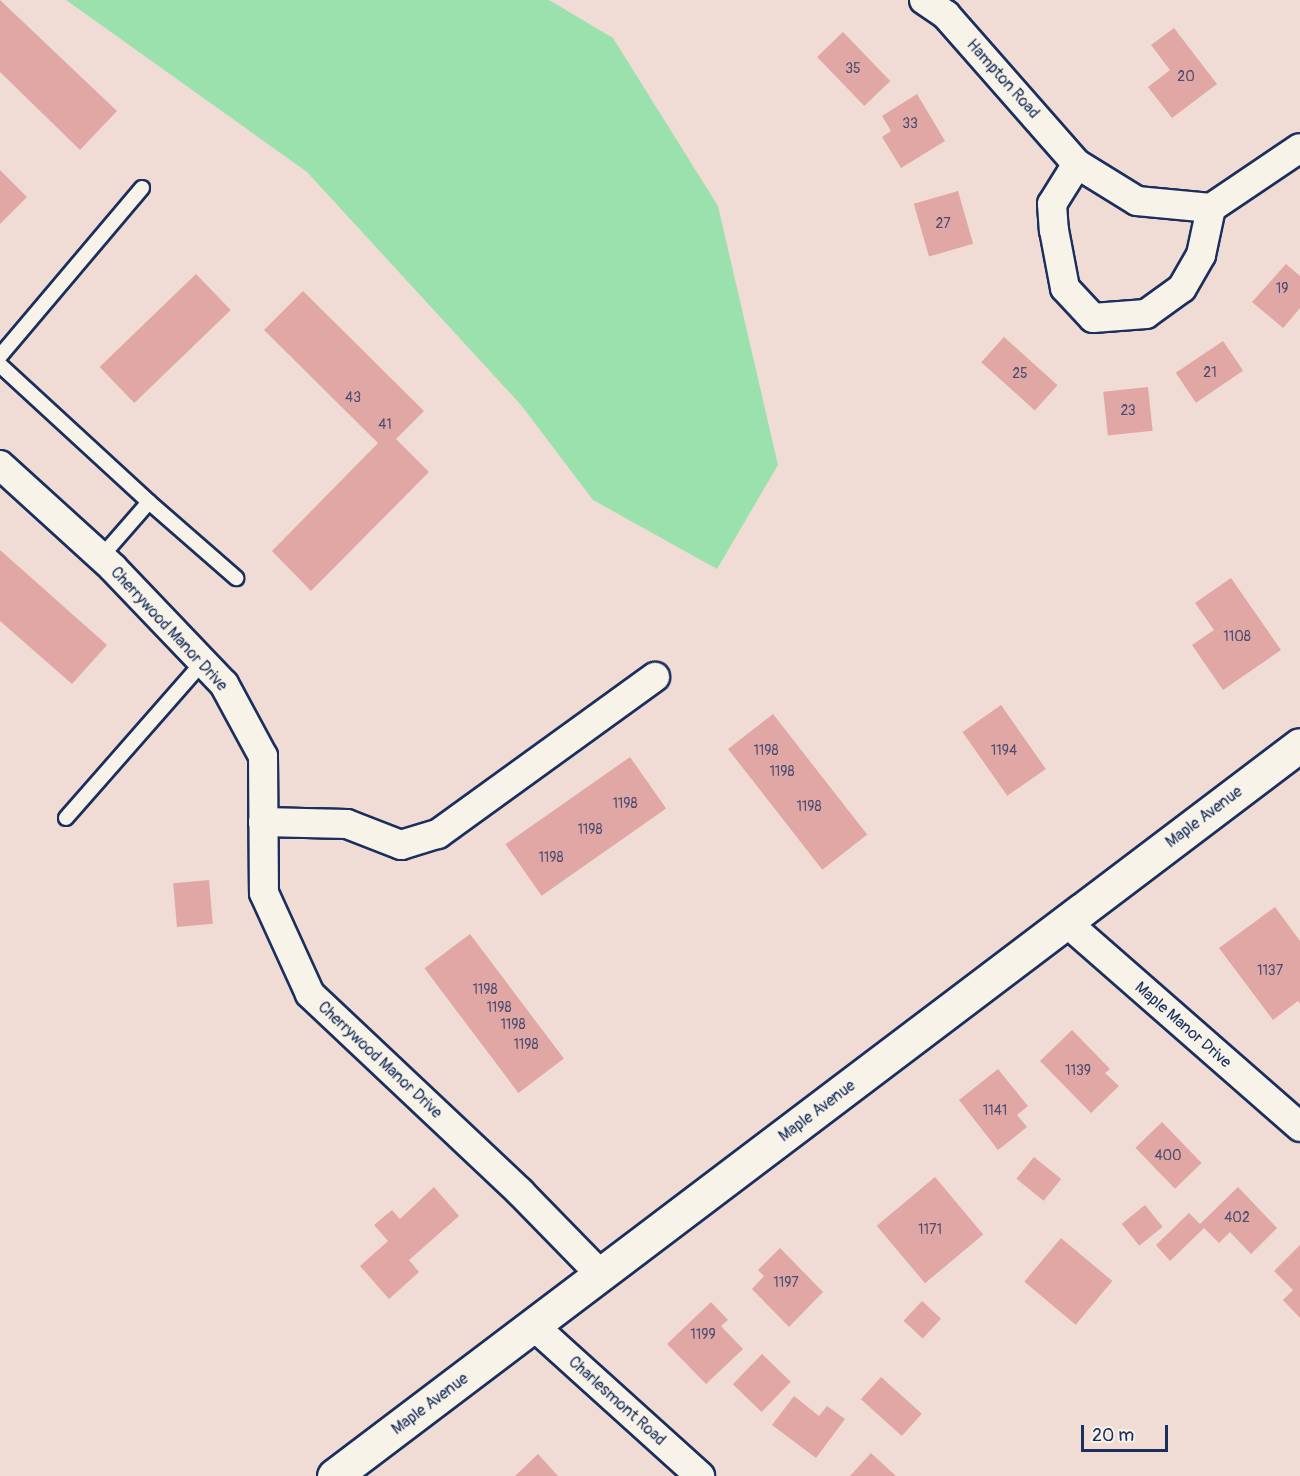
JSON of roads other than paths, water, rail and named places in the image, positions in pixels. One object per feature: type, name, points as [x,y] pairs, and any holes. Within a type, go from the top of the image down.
[{"type":"main road","name":"Maple Avenue","points":[[334,1476],[1300,745]]},
{"type":"street","name":"Hampton Road","points":[[924,0],[946,15],[1077,164],[1137,201],[1211,208]]},
{"type":"street","points":[[1077,164],[1052,204],[1054,230],[1065,288],[1093,318],[1146,314],[1182,288],[1201,255],[1211,208],[1300,148]]},
{"type":"street","name":"Cherrywood Manor Drive","points":[[0,465],[101,557],[224,684],[263,756],[264,893],[310,994],[520,1192],[601,1275]]},
{"type":"street","points":[[263,822],[346,824],[401,844],[438,834],[655,677]]},
{"type":"street","name":"Maple Manor Drive","points":[[1066,922],[1300,1127]]},
{"type":"street","name":"Charlesmont Road","points":[[534,1326],[700,1476]]},
{"type":"lane","points":[[0,356],[142,188]]},
{"type":"lane","points":[[0,365],[149,502],[236,578]]},
{"type":"lane","points":[[101,557],[149,502]]},
{"type":"lane","points":[[66,818],[202,663]]}]
